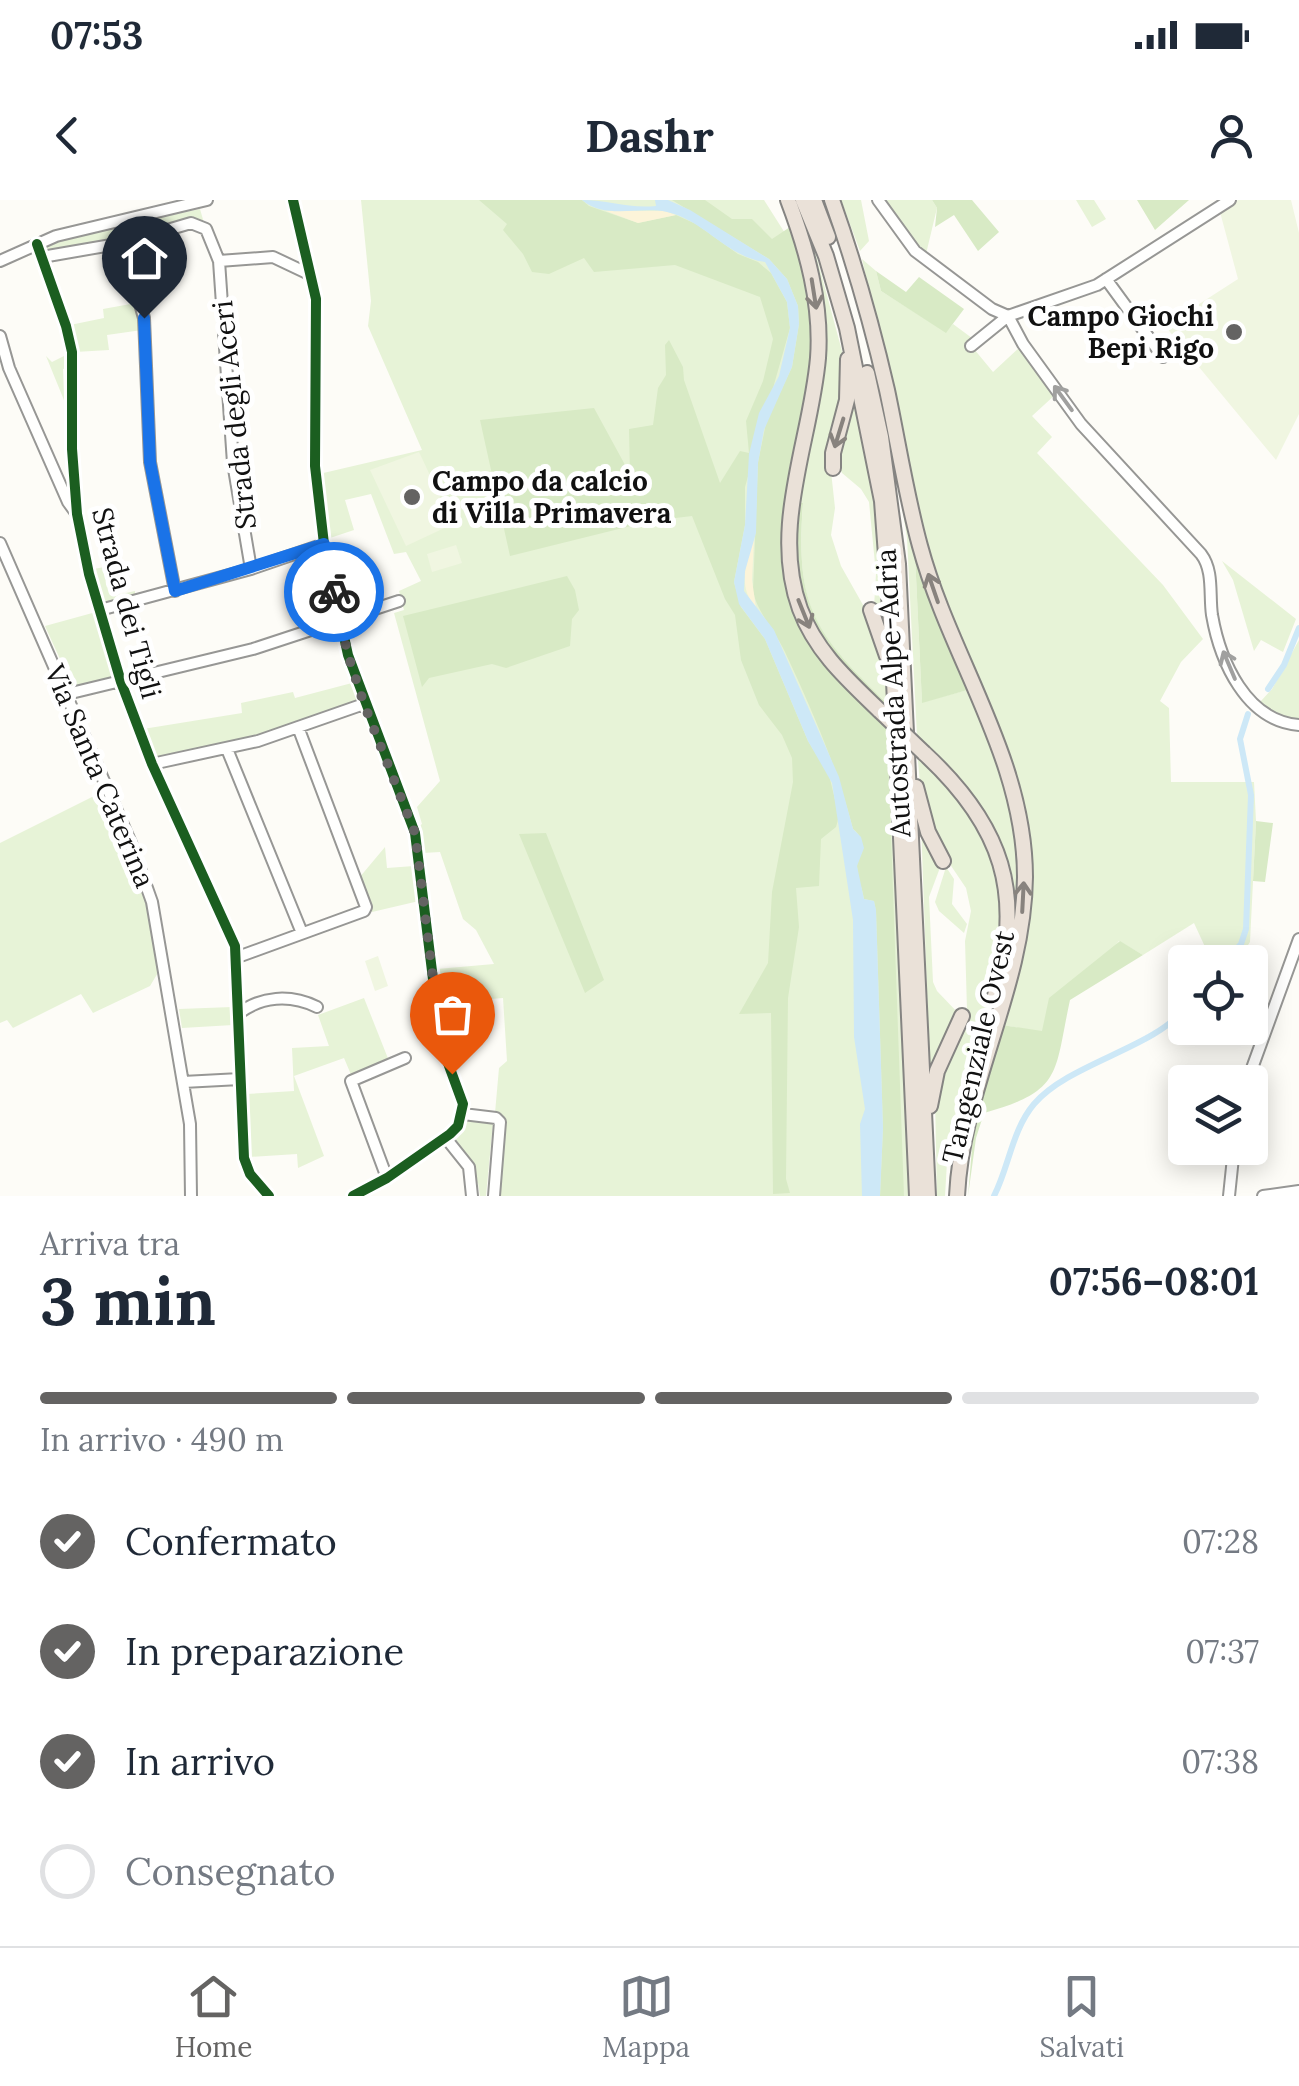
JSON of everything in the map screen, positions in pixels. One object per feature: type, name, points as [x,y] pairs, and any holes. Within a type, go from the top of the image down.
[{"type":"highway","name":"Tangenziale Ovest","points":[[788,200],[805,247],[819,332],[811,408],[790,530],[792,573],[800,607],[827,658],[893,709],[924,752],[966,794],[983,818],[1002,867],[1007,911],[997,990],[954,1137],[949,1196]]},
{"type":"highway","name":"Autostrada Alpe-Adria","points":[[804,200],[826,256],[847,328],[882,502],[918,1196]]},
{"type":"highway","name":"Autostrada Alpe-Adria","points":[[814,200],[848,297],[881,437],[898,564],[893,709],[928,1189]]},
{"type":"highway","name":"Tangenziale Ovest","points":[[832,200],[876,343],[923,556],[951,636],[1000,750],[1018,808],[1023,840],[1024,896],[1015,958],[973,1097],[957,1196]]},
{"type":"highway","points":[[833,468],[833,453],[847,400],[847,328]]},
{"type":"highway","points":[[871,610],[886,652],[888,698],[893,709],[912,726],[919,803],[943,861]]},
{"type":"highway","points":[[928,1189],[932,1090],[962,1016]]},
{"type":"street","points":[[0,260],[66,233],[207,200]]},
{"type":"street","points":[[293,200],[316,299],[315,466],[324,544],[340,621],[364,704],[415,833],[441,1044],[463,1104],[458,1126],[445,1137],[388,1178],[353,1196]]},
{"type":"street","points":[[878,200],[902,236],[924,258],[992,310],[1008,316],[1023,344],[1081,424],[1206,559],[1217,635],[1240,690],[1278,720],[1299,725]]},
{"type":"street","points":[[971,346],[1008,316],[1079,293],[1106,279],[1230,200]]},
{"type":"street","name":"Strada degli Aceri","points":[[42,256],[124,243],[197,223],[206,228],[219,262],[234,462],[251,569]]},
{"type":"street","points":[[124,243],[144,318],[150,462],[175,591]]},
{"type":"street","name":"Strada dei Tigli","points":[[37,244],[72,352],[77,514],[100,610],[121,682],[152,764],[231,936],[244,1158],[258,1186]]},
{"type":"street","name":"Strada degli Aceri","points":[[219,262],[273,257],[311,275]]},
{"type":"street","points":[[1106,279],[1163,357]]},
{"type":"street","points":[[0,336],[49,459],[77,514]]},
{"type":"street","points":[[49,459],[72,448]]},
{"type":"street","name":"Via Santa Caterina","points":[[0,543],[137,858],[152,902],[190,1124],[192,1196]]},
{"type":"street","points":[[100,610],[251,569],[324,544]]},
{"type":"street","points":[[66,694],[253,649],[399,601]]},
{"type":"street","points":[[152,764],[226,749],[364,704]]},
{"type":"street","points":[[235,958],[364,911],[366,907],[298,727]]},
{"type":"street","points":[[226,749],[302,933]]},
{"type":"street","points":[[1253,1065],[1299,939]]},
{"type":"street","points":[[238,1014],[266,1000],[289,998],[317,1006]]},
{"type":"street","points":[[388,1178],[351,1080],[405,1058]]},
{"type":"street","points":[[183,1082],[240,1079]]},
{"type":"street","points":[[463,1114],[496,1118],[500,1122],[494,1196]]},
{"type":"street","points":[[445,1137],[469,1167],[472,1196]]},
{"type":"street","points":[[1228,1196],[1232,1165]]},
{"type":"street","points":[[247,1196],[258,1186],[269,1196]]},
{"type":"street","points":[[1263,1196],[1299,1191]]},
{"type":"green space","points":[[361,200],[764,200],[790,241],[806,293],[781,498],[893,927],[887,724],[911,1196],[904,1196],[900,1169],[900,1196],[497,1196],[505,1124],[502,1116],[495,1113],[499,1068],[507,1061],[503,998],[441,1003],[437,969],[494,964],[476,930],[463,919],[440,852],[423,853],[418,827],[422,824],[417,807],[440,781],[394,613],[404,610],[399,591],[421,581],[406,552],[394,554],[371,494],[345,500],[354,530],[327,539],[319,474],[422,450],[368,326],[371,301]]},
{"type":"green space","points":[[479,200],[582,200],[638,223],[676,215],[696,224],[738,254],[758,262],[771,273],[787,302],[790,328],[745,487],[745,525],[734,582],[741,607],[765,639],[808,741],[829,775],[839,816],[836,827],[821,839],[819,886],[796,888],[799,927],[788,998],[786,1179],[790,1193],[773,1194],[771,1013],[739,1014],[768,963],[772,892],[793,782],[792,758],[782,735],[759,705],[741,660],[735,615],[692,516],[651,521],[510,556],[480,420],[594,408],[630,474],[629,429],[653,425],[658,388],[666,375],[665,345],[669,340],[683,367],[720,483],[740,451],[749,453],[746,421],[763,381],[773,339],[760,297],[675,265],[594,272],[584,258],[549,274],[532,272],[503,230],[507,224]]},
{"type":"green space","points":[[672,200],[705,200],[732,219],[752,219],[772,239],[790,227],[811,298],[813,343],[807,397],[790,464],[783,527],[796,610],[887,724],[904,1196],[880,1196],[883,1128],[876,911],[874,901],[864,899],[859,878],[860,838],[853,829],[832,761],[805,695],[753,591],[758,462],[766,423],[792,367],[798,306],[787,279],[769,259]]},
{"type":"green space","points":[[841,200],[861,200],[869,241],[860,251]]},
{"type":"green space","points":[[886,200],[932,200],[937,208],[926,254],[909,237]]},
{"type":"green space","points":[[932,200],[972,200],[999,232],[978,251],[954,215],[935,227],[937,208]]},
{"type":"green space","points":[[1076,200],[1094,200],[1106,219],[1092,227]]},
{"type":"green space","points":[[1137,200],[1189,200],[1155,230]]},
{"type":"green space","name":"Campo Giochi Bepi Rigo","points":[[1238,200],[1291,200],[1299,233],[1299,414],[1276,460],[1165,326],[1238,279],[1220,212]]},
{"type":"green space","points":[[200,209],[204,223],[191,219],[122,240],[45,252],[44,244],[57,239]]},
{"type":"green space","points":[[815,251],[846,366],[845,393],[830,462],[835,508],[831,535],[841,566],[876,628],[885,660],[888,704],[827,637],[807,595],[801,540],[803,504],[797,503],[819,288]]},
{"type":"green space","points":[[862,259],[876,271],[881,291],[946,332],[953,324],[980,344],[974,349],[993,372],[1021,346],[1056,394],[1032,416],[1052,437],[1037,453],[1163,585],[1203,639],[1181,662],[1160,701],[1169,708],[1171,782],[1254,782],[1256,821],[1248,945],[1204,945],[1194,923],[1143,955],[1119,941],[1042,1032],[1002,1025],[1031,906],[1031,861],[1025,817],[999,731],[926,542],[890,369]]},
{"type":"green space","points":[[876,271],[906,292],[919,277],[964,309],[946,333],[881,291]]},
{"type":"green space","points":[[136,303],[142,330],[107,335],[109,350],[75,352],[70,325],[104,318],[103,309]]},
{"type":"green space","points":[[68,354],[68,368],[63,369],[68,410],[46,356],[52,362]]},
{"type":"green space","points":[[856,391],[874,493],[886,632],[874,607],[876,574],[869,502],[861,489],[842,473],[836,459],[852,392]]},
{"type":"green space","points":[[888,420],[914,534],[922,702],[971,689],[1013,810],[1018,886],[1002,987],[1003,853],[979,802],[917,736],[907,538]]},
{"type":"green space","name":"Campo da calcio di Villa Primavera","points":[[419,452],[453,524],[406,546],[370,470]]},
{"type":"green space","points":[[797,503],[803,503],[803,569],[815,616],[843,657],[888,704],[888,710],[842,663],[813,619],[799,569]]},
{"type":"green space","points":[[914,534],[971,689],[922,703]]},
{"type":"green space","points":[[456,545],[462,563],[432,572],[427,554]]},
{"type":"green space","points":[[1222,561],[1296,619],[1283,652],[1261,640],[1254,651],[1233,580]]},
{"type":"green space","points":[[109,566],[111,585],[117,595],[135,591],[135,595],[103,604],[94,569]]},
{"type":"green space","points":[[567,576],[579,610],[572,619],[570,646],[506,668],[492,664],[429,678],[422,687],[403,616]]},
{"type":"green space","points":[[96,612],[116,680],[74,690],[45,626]]},
{"type":"green space","points":[[1299,640],[1299,720],[1279,715],[1260,702],[1272,689]]},
{"type":"green space","points":[[352,683],[358,702],[262,736],[156,760],[143,729],[242,713],[241,703],[293,692],[295,698]]},
{"type":"green space","points":[[917,750],[987,833],[1003,904],[995,984],[956,1112],[945,1196],[937,1196],[935,1098],[937,1082],[967,1010],[965,941],[971,911],[966,888],[939,848],[921,795]]},
{"type":"green space","points":[[98,794],[104,795],[147,898],[159,971],[150,986],[93,1013],[81,994],[13,1028],[7,1020],[0,1023],[0,843]]},
{"type":"green space","points":[[1256,821],[1273,823],[1265,882],[1253,881]]},
{"type":"green space","points":[[921,822],[941,865],[929,897],[933,982],[959,1014],[930,1076]]},
{"type":"green space","points":[[546,833],[604,980],[585,993],[519,834]]},
{"type":"green space","points":[[385,847],[387,868],[414,866],[419,901],[372,912],[359,878]]},
{"type":"green space","points":[[946,867],[954,879],[952,904],[967,924],[964,933],[939,911],[935,902]]},
{"type":"green space","points":[[1120,941],[1143,955],[1070,1000],[1051,1076],[1029,1096],[984,1113],[976,1138],[968,1196],[974,1124],[1002,1025],[1042,1031],[1049,998]]},
{"type":"green space","points":[[378,956],[388,986],[375,991],[365,961]]},
{"type":"green space","points":[[364,998],[389,1061],[352,1077],[344,1058],[294,1076],[324,1156],[298,1168],[297,1154],[249,1157],[246,1094],[294,1091],[292,1048],[329,1046],[318,1015]]},
{"type":"green space","points":[[232,1007],[233,1025],[182,1028],[179,1009]]},
{"type":"green space","points":[[467,1119],[493,1123],[486,1196],[480,1196],[478,1183],[474,1183],[451,1139]]},
{"type":"sand","points":[[606,211],[665,211],[676,215],[638,223]]},
{"type":"sand","points":[[754,539],[752,580],[756,608],[745,583]]},
{"type":"water","points":[[582,200],[646,207],[656,206],[655,200],[668,200],[690,210],[769,259],[787,279],[798,306],[792,367],[764,430],[758,463],[756,533],[745,571],[744,591],[774,630],[839,777],[853,829],[864,848],[857,866],[864,899],[874,901],[876,910],[883,1128],[880,1196],[862,1196],[860,1124],[865,1109],[854,1037],[853,920],[832,783],[808,741],[765,639],[739,604],[734,582],[745,525],[749,454],[759,413],[779,376],[790,328],[787,302],[765,262],[739,253],[693,222],[667,212],[601,209]]},
{"type":"waterway","points":[[1268,689],[1284,665],[1299,628]]},
{"type":"waterway","points":[[1240,945],[1246,929],[1251,795],[1240,739],[1248,714]]},
{"type":"waterway","points":[[994,1196],[1021,1125],[1034,1104],[1068,1077],[1168,1024]]},
{"type":"cycle path","points":[[293,200],[316,299],[315,466],[324,544],[348,655],[415,833],[441,1044],[463,1104],[458,1126],[450,1134],[387,1178],[353,1196]]},
{"type":"cycle path","points":[[37,244],[72,352],[72,449],[77,514],[89,574],[121,682],[152,764],[235,946],[244,1158],[250,1174],[269,1196]]},
{"type":"way so far","points":[[334,592],[364,704],[415,833],[441,1044],[452,1074]]},
{"type":"place","name":"Campo Giochi Bepi Rigo","points":[[1234,332]]},
{"type":"place","name":"Campo da calcio di Villa Primavera","points":[[412,497]]},
{"type":"route","points":[[144,318],[150,462],[175,591],[324,544],[334,592]]}]
